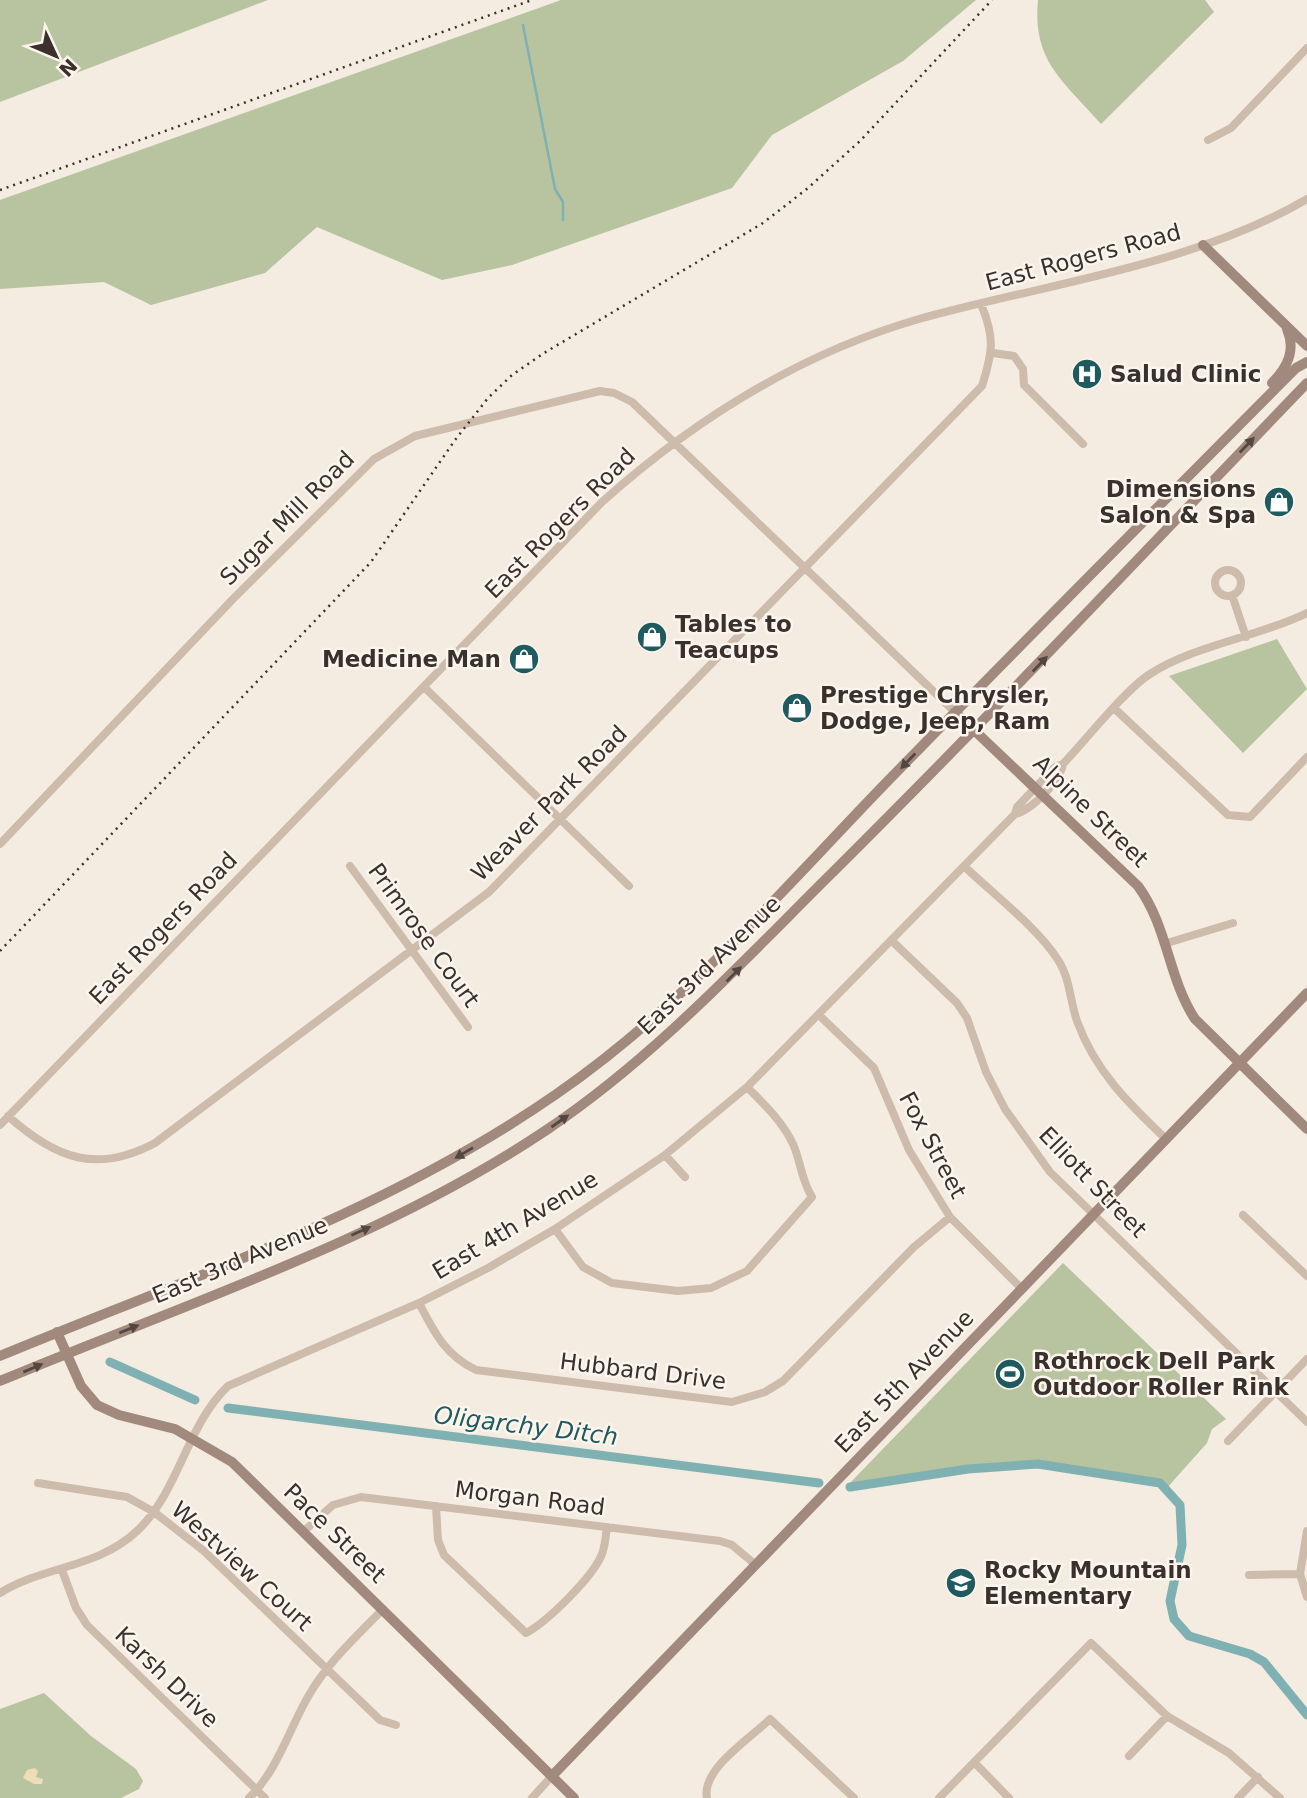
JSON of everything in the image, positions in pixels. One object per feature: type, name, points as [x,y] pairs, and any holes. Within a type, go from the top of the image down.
[{"type":"main road","points":[[1203,245],[1307,346]]},
{"type":"main road","points":[[1242,422],[1252,405],[1286,365],[1292,340],[1284,324]]},
{"type":"main road","name":"East 3rd Avenue","points":[[0,1356],[358,1208],[454,1160],[557,1095],[638,1032],[701,974],[1242,422],[1296,368],[1307,362]]},
{"type":"main road","name":"East 3rd Avenue","points":[[0,1381],[197,1302],[392,1217],[464,1180],[548,1129],[635,1064],[699,1008],[976,730],[1307,383]]},
{"type":"main road","name":"Alpine Street","points":[[955,712],[1138,886],[1157,916],[1188,1009],[1203,1029],[1307,1129]]},
{"type":"main road","name":"East 5th Avenue","points":[[552,1776],[1307,993]]},
{"type":"main road","name":"Pace Street","points":[[57,1332],[85,1392],[104,1410],[163,1424],[193,1437],[232,1462],[573,1798]]},
{"type":"street","points":[[1208,140],[1231,128],[1307,48]]},
{"type":"street","name":"East Rogers Road","points":[[0,1125],[602,502],[673,442],[748,392],[833,349],[919,319],[1203,245],[1257,226],[1307,199]]},
{"type":"street","name":"Weaver Park Road","points":[[8,1116],[37,1139],[80,1160],[114,1160],[139,1152],[155,1143],[489,892],[561,822],[982,386],[993,353],[991,328],[981,304]]},
{"type":"street","points":[[993,353],[1014,356],[1023,369],[1024,386],[1083,444]]},
{"type":"street","name":"Sugar Mill Road","points":[[0,844],[242,590],[360,471],[392,446],[423,434],[600,391],[614,393],[632,402],[673,442]]},
{"type":"street","name":"Alpine Street","points":[[673,442],[955,712]]},
{"type":"street","points":[[1232,595],[1246,637]]},
{"type":"street","name":"East 4th Avenue","points":[[0,1593],[119,1546],[154,1512],[211,1405],[228,1386],[419,1303],[555,1229],[665,1155],[747,1087],[820,1015],[1016,814],[1017,807],[1039,790],[1055,767],[1063,764],[1151,674],[1168,664],[1307,613]]},
{"type":"street","points":[[424,687],[629,886]]},
{"type":"street","points":[[1115,709],[1228,815],[1250,817],[1307,757]]},
{"type":"street","name":"Primrose Court","points":[[350,866],[468,1027]]},
{"type":"street","points":[[964,866],[1049,947],[1065,973],[1077,1020],[1095,1060],[1121,1096],[1166,1139]]},
{"type":"street","points":[[1167,943],[1233,923]]},
{"type":"street","name":"Elliott Street","points":[[891,940],[957,1003],[967,1018],[986,1072],[1016,1127],[1050,1172],[1307,1422]]},
{"type":"street","name":"Fox Street","points":[[820,1015],[874,1068],[909,1150],[950,1217],[1022,1289]]},
{"type":"street","points":[[555,1229],[583,1267],[612,1283],[686,1291],[712,1289],[747,1271],[812,1196],[802,1181],[794,1147],[785,1128],[747,1087]]},
{"type":"street","points":[[665,1155],[685,1177]]},
{"type":"street","points":[[1243,1215],[1307,1276]]},
{"type":"street","name":"Hubbard Drive","points":[[419,1303],[440,1344],[449,1354],[475,1370],[732,1402],[765,1392],[783,1381],[914,1247],[950,1217]]},
{"type":"street","points":[[1228,1441],[1307,1359]]},
{"type":"street","name":"Westview Court","points":[[38,1483],[127,1497],[154,1512],[204,1551],[380,1720],[396,1725]]},
{"type":"street","name":"Morgan Road","points":[[304,1531],[333,1505],[346,1499],[361,1497],[720,1541],[732,1545],[756,1565]]},
{"type":"street","points":[[436,1506],[438,1540],[448,1561],[526,1633],[544,1622],[596,1565],[603,1552],[607,1527]]},
{"type":"street","points":[[1307,1531],[1300,1574],[1307,1597]]},
{"type":"street","name":"Karsh Drive","points":[[62,1570],[76,1608],[87,1625],[265,1798]]},
{"type":"street","points":[[1249,1575],[1300,1574]]},
{"type":"street","points":[[249,1798],[257,1790],[326,1668],[383,1609]]},
{"type":"street","points":[[939,1798],[1091,1643],[1167,1716],[1229,1753],[1280,1798]]},
{"type":"street","points":[[1129,1756],[1167,1716]]},
{"type":"street","points":[[707,1798],[709,1783],[716,1769],[770,1719],[854,1798]]},
{"type":"street","points":[[974,1762],[1009,1798]]},
{"type":"street","name":"East 5th Avenue","points":[[532,1798],[552,1776]]},
{"type":"street","points":[[1238,1798],[1258,1777]]},
{"type":"green space","points":[[0,0],[268,0],[0,102]]},
{"type":"green space","points":[[561,0],[976,0],[903,61],[772,135],[732,188],[512,265],[442,280],[317,227],[265,273],[151,305],[104,282],[0,289],[0,200]]},
{"type":"green space","points":[[1038,0],[1205,0],[1214,12],[1101,124],[1053,69],[1040,39]]},
{"type":"green space","points":[[1277,639],[1307,689],[1243,753],[1169,676]]},
{"type":"green space","points":[[1063,1263],[1226,1419],[1212,1429],[1207,1443],[1166,1489],[1160,1483],[1038,1464],[968,1469],[846,1487]]},
{"type":"green space","points":[[44,1693],[91,1736],[136,1769],[143,1781],[139,1789],[121,1798],[0,1798],[0,1709]]},
{"type":"sand","points":[[35,1768],[38,1771],[36,1777],[43,1779],[42,1784],[34,1784],[23,1778],[27,1770]]},
{"type":"waterway","points":[[523,25],[555,189],[563,202],[563,220]]},
{"type":"waterway","name":"Oligarchy Ditch","points":[[110,1362],[195,1400]]},
{"type":"waterway","name":"Oligarchy Ditch","points":[[228,1408],[819,1483]]},
{"type":"waterway","name":"Oligarchy Ditch","points":[[850,1487],[968,1469],[1038,1464],[1160,1483],[1180,1505],[1182,1545],[1170,1601],[1174,1619],[1189,1636],[1250,1654],[1264,1662],[1307,1715]]},
{"type":"railway","points":[[0,190],[532,0]]},
{"type":"railway","points":[[0,951],[371,562],[455,440],[488,398],[512,375],[544,353],[763,223],[808,188],[860,141],[992,0]]},
{"type":"place","name":"Salud Clinic","points":[[1087,374]]},
{"type":"place","name":"Dimensions Salon & Spa","points":[[1279,502]]},
{"type":"place","name":"Tables to Teacups","points":[[652,637]]},
{"type":"place","name":"Medicine Man","points":[[524,659]]},
{"type":"place","name":"Prestige Chrysler, Dodge, Jeep, Ram","points":[[797,708]]},
{"type":"place","name":"Rothrock Dell Park Outdoor Roller Rink","points":[[1010,1374]]},
{"type":"place","name":"Rocky Mountain Elementary","points":[[961,1583]]}]
